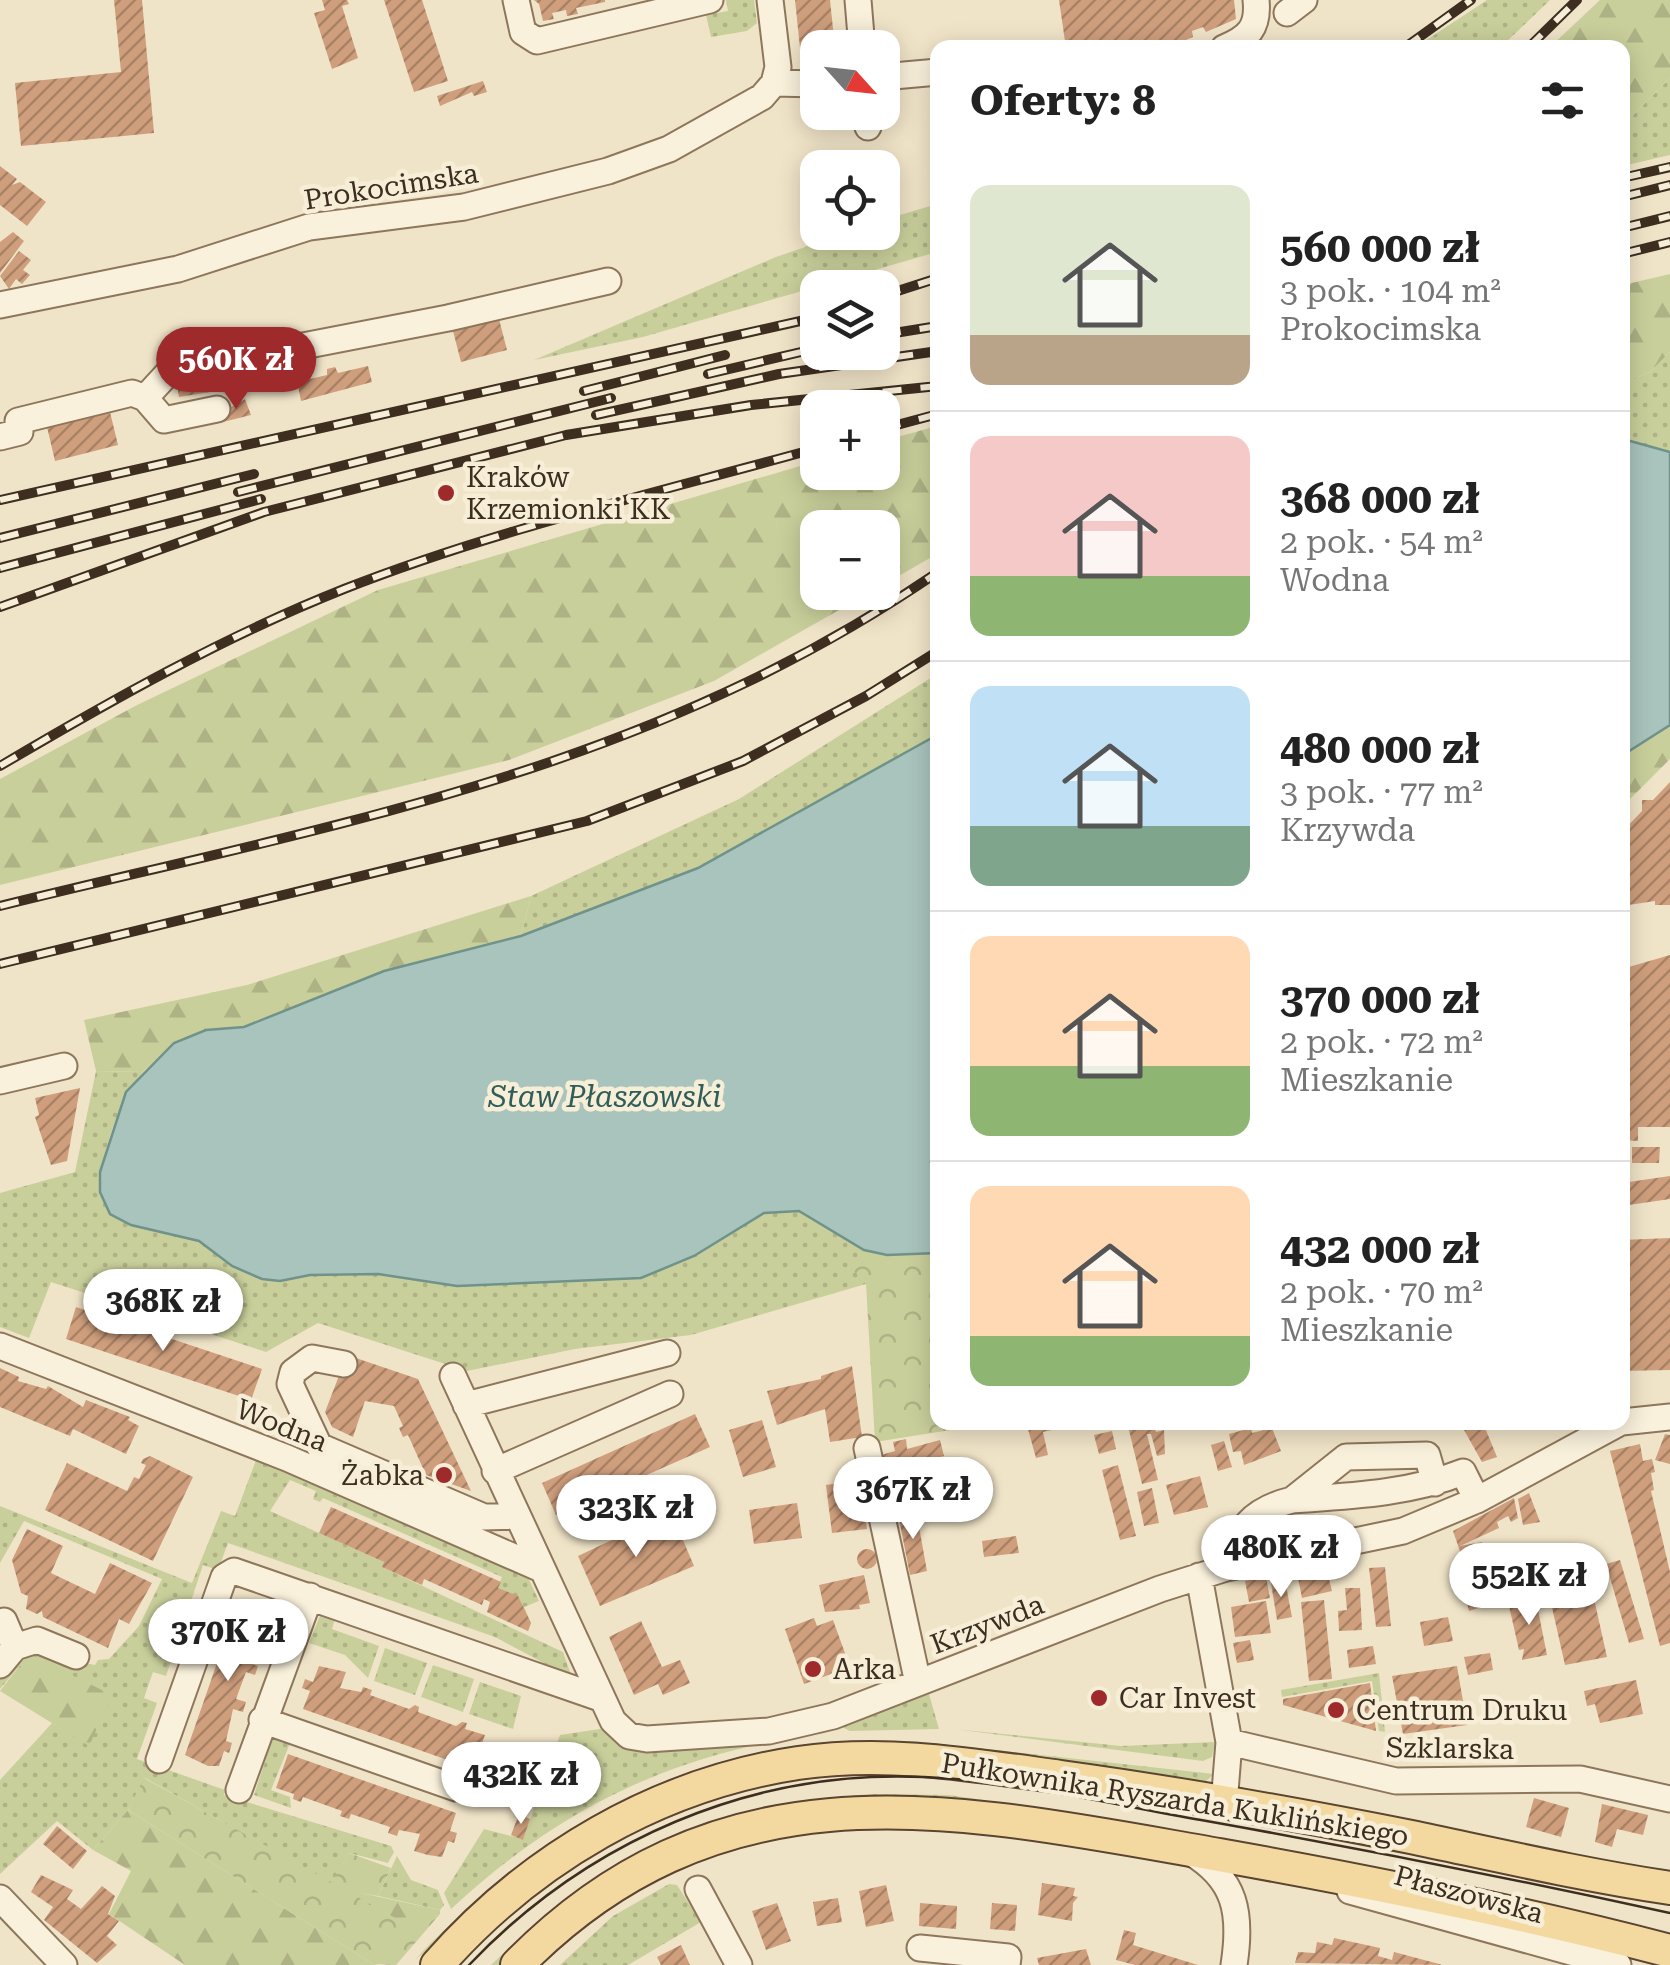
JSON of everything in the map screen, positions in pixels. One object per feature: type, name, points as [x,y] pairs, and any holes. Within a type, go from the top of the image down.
[{"type":"main road","name":"Pułkownika Ryszarda Kuklińskiego","points":[[437,1965],[494,1906],[585,1839],[651,1806],[724,1778],[799,1763],[924,1759],[1224,1804],[1670,1888]]},
{"type":"main road","name":"Pułkownika Ryszarda Kuklińskiego","points":[[517,1965],[585,1906],[666,1858],[730,1834],[803,1816],[921,1810],[1012,1820],[1294,1868],[1437,1895],[1670,1951]]},
{"type":"street","points":[[516,0],[522,32],[537,42],[710,0]]},
{"type":"street","points":[[770,0],[778,67],[774,83],[800,84]]},
{"type":"street","points":[[858,0],[860,30]]},
{"type":"street","points":[[1242,40],[1254,28],[1256,0]]},
{"type":"street","points":[[900,75],[930,73]]},
{"type":"street","name":"Prokocimska","points":[[0,304],[178,269],[309,228],[464,207],[608,171],[668,149],[762,98],[774,83]]},
{"type":"street","points":[[145,398],[168,372],[448,318],[608,282]]},
{"type":"street","points":[[0,437],[20,432],[18,421],[132,393],[145,398],[164,420],[217,409]]},
{"type":"street","points":[[0,1080],[64,1066]]},
{"type":"street","name":"Wodna","points":[[0,1346],[287,1458],[538,1568]]},
{"type":"street","points":[[466,1405],[667,1353]]},
{"type":"street","points":[[344,1364],[312,1358],[293,1372],[290,1384],[318,1446],[484,1517],[514,1516]]},
{"type":"street","points":[[453,1376],[600,1698]]},
{"type":"street","points":[[496,1470],[670,1394]]},
{"type":"street","name":"Krzywda","points":[[1630,1421],[1670,1416]]},
{"type":"street","name":"Krzywda","points":[[159,1760],[228,1572],[241,1572],[600,1698],[621,1730],[647,1740],[780,1729],[833,1716],[1199,1576],[1403,1531],[1477,1500],[1607,1430]]},
{"type":"street","points":[[866,1448],[918,1683]]},
{"type":"street","points":[[1292,1500],[1346,1458],[1427,1455],[1435,1482]]},
{"type":"street","points":[[1226,1568],[1244,1522],[1262,1510],[1292,1500],[1392,1492],[1463,1472],[1477,1500]]},
{"type":"street","points":[[1199,1576],[1230,1742],[1224,1804]]},
{"type":"street","points":[[239,1790],[310,1596]]},
{"type":"street","points":[[2,1620],[8,1656],[46,1642]]},
{"type":"street","points":[[2,1620],[76,1656]]},
{"type":"street","points":[[262,1720],[456,1788]]},
{"type":"street","name":"Szklarska","points":[[1230,1742],[1396,1780],[1580,1779],[1670,1799]]},
{"type":"street","points":[[1185,1849],[1222,1876],[1237,1904],[1234,1965]]},
{"type":"street","points":[[1237,1904],[1253,1882],[1294,1868]]},
{"type":"street","name":"Płaszowska","points":[[1294,1868],[1372,1900],[1618,1965]]},
{"type":"street","points":[[698,1890],[739,1965]]},
{"type":"street","points":[[5,1913],[64,1965]]},
{"type":"street","points":[[920,1948],[1008,1957],[1007,1965]]},
{"type":"green space","points":[[726,0],[754,0],[757,23],[747,31],[711,37],[706,15],[728,11]]},
{"type":"green space","points":[[1487,0],[1550,0],[1508,40],[1427,40]]},
{"type":"green space","points":[[1600,0],[1670,0],[1670,78],[1630,118],[1630,40],[1557,40]]},
{"type":"green space","points":[[1670,78],[1670,155],[1630,164],[1630,118]]},
{"type":"green space","points":[[930,206],[930,254],[875,270],[800,270],[800,292],[643,337],[534,360],[800,249],[900,250],[900,215]]},
{"type":"green space","points":[[1670,274],[1670,352],[1650,372],[1630,381],[1630,283]]},
{"type":"green space","points":[[1670,352],[1670,452],[1630,441],[1630,381],[1650,372]]},
{"type":"green space","points":[[930,428],[930,558],[900,575],[900,510],[800,510],[800,610],[839,610],[714,681],[509,760],[0,885],[0,779],[137,705],[378,590],[800,466],[800,490],[900,490],[900,436]]},
{"type":"green space","points":[[930,678],[930,739],[698,868],[521,936],[531,896],[739,799]]},
{"type":"green space","points":[[1670,725],[1670,759],[1630,799],[1630,751]]},
{"type":"green space","points":[[531,896],[521,936],[384,971],[243,1028],[206,1030],[174,1043],[143,1072],[96,1071],[84,1020],[247,985]]},
{"type":"green space","points":[[96,1071],[143,1072],[121,1107],[100,1172],[131,1225],[199,1241],[232,1266],[280,1281],[310,1275],[378,1274],[457,1286],[641,1278],[694,1256],[764,1213],[799,1211],[845,1239],[887,1255],[930,1253],[930,1257],[872,1291],[866,1284],[691,1335],[575,1349],[467,1371],[318,1323],[266,1352],[51,1282],[29,1338],[0,1327],[0,1193],[75,1172]]},
{"type":"green space","points":[[864,1250],[887,1255],[930,1253],[930,1430],[951,1430],[875,1442],[866,1284],[850,1267]]},
{"type":"green space","points":[[258,1455],[524,1569],[539,1601],[524,1607],[531,1623],[528,1631],[487,1612],[502,1577],[323,1498],[320,1502],[313,1499],[316,1491],[290,1480],[270,1511],[384,1562],[382,1567],[563,1652],[572,1678],[495,1637],[228,1543],[218,1570],[203,1565],[166,1676],[153,1672],[144,1698],[157,1703],[137,1759],[225,1790],[224,1795],[391,1846],[394,1852],[388,1863],[349,1853],[331,1883],[145,1778],[128,1810],[93,1850],[57,1821],[0,1874],[0,1780],[52,1723],[89,1745],[29,1655],[0,1689],[0,1678],[25,1651],[95,1665],[98,1660],[109,1659],[139,1626],[162,1579],[24,1521],[0,1563],[0,1506],[192,1583],[221,1511],[235,1516]]},
{"type":"green space","points":[[321,1613],[336,1615],[332,1629],[379,1646],[368,1678],[345,1655],[309,1643]]},
{"type":"green space","points":[[385,1648],[427,1663],[415,1695],[374,1681]]},
{"type":"green space","points":[[29,1654],[112,1695],[89,1746],[0,1691]]},
{"type":"green space","points":[[433,1665],[474,1679],[463,1712],[421,1697]]},
{"type":"green space","points":[[1379,1673],[1385,1732],[1379,1731],[1372,1681],[1282,1697],[1281,1690]]},
{"type":"green space","points":[[480,1682],[521,1696],[513,1729],[469,1714]]},
{"type":"green space","points":[[929,1694],[939,1729],[850,1731],[842,1727],[841,1723]]},
{"type":"green space","points":[[830,1727],[824,1733],[718,1754],[623,1790],[535,1841],[451,1909],[444,1893],[484,1829],[523,1839],[560,1735],[606,1728]]},
{"type":"green space","points":[[954,1729],[1121,1746],[1215,1742],[1212,1757],[1203,1761]]},
{"type":"green space","points":[[273,1737],[291,1741],[271,1790],[290,1797],[291,1808],[254,1795]]},
{"type":"green space","points":[[913,1741],[1214,1774],[1204,1783],[804,1750],[483,1902],[415,1960],[529,1859],[629,1800],[682,1778],[794,1750]]},
{"type":"green space","points":[[144,1778],[331,1882],[349,1853],[391,1868],[378,1896],[347,1891],[406,1924],[440,1914],[396,1965],[373,1964],[128,1810]]},
{"type":"green space","points":[[872,1794],[949,1795],[1046,1809],[1390,1870],[1670,1932],[1521,1900],[949,1800],[871,1798],[797,1804]]},
{"type":"green space","points":[[797,1804],[521,1944],[500,1965],[491,1965],[532,1928],[619,1868],[714,1825]]},
{"type":"green space","points":[[128,1810],[379,1965],[185,1965],[109,1914],[131,1871],[93,1850]]},
{"type":"green space","points":[[397,1856],[411,1880],[438,1890],[444,1905],[440,1910],[378,1896]]},
{"type":"green space","points":[[669,1884],[677,1885],[701,1922],[628,1965],[560,1965],[613,1916]]},
{"type":"green space","points":[[342,1889],[440,1910],[440,1914],[407,1925]]},
{"type":"water","points":[[1630,441],[1670,452],[1670,725],[1630,751]]},
{"type":"water","name":"Staw Płaszowski","points":[[930,739],[930,1253],[887,1255],[864,1250],[799,1211],[764,1213],[694,1256],[641,1278],[457,1286],[378,1274],[310,1275],[280,1281],[262,1279],[232,1266],[199,1241],[131,1225],[110,1214],[100,1192],[100,1172],[126,1092],[174,1043],[206,1030],[244,1027],[384,971],[521,936],[698,868]]},
{"type":"building","points":[[114,0],[142,0],[154,133],[21,146],[15,83],[121,72]]},
{"type":"building","points":[[322,0],[347,0],[349,4],[342,6],[358,58],[332,69],[314,13],[325,10]]},
{"type":"building","points":[[384,0],[422,0],[448,81],[414,92]]},
{"type":"building","points":[[534,0],[605,2],[576,8],[578,14],[567,16],[566,10],[552,13],[554,19],[543,21],[539,4]]},
{"type":"building","points":[[795,0],[830,0],[833,30],[800,30],[800,48]]},
{"type":"building","points":[[1059,0],[1234,0],[1236,19],[1206,32],[1203,27],[1192,31],[1193,37],[1186,40],[1065,40]]},
{"type":"building","points":[[483,81],[487,92],[474,96],[472,92],[440,106],[437,96]]},
{"type":"building","points":[[0,166],[17,179],[12,185],[20,182],[46,202],[27,226],[0,205]]},
{"type":"building","points":[[13,232],[24,241],[0,273],[0,242]]},
{"type":"building","points":[[19,251],[31,260],[23,270],[30,275],[22,284],[16,279],[9,289],[0,276]]},
{"type":"building","points":[[499,319],[507,350],[461,362],[453,331],[468,326],[467,321]]},
{"type":"building","points":[[262,360],[264,367],[281,364],[284,380],[179,397],[175,374]]},
{"type":"building","points":[[368,366],[372,382],[301,401],[297,382],[327,375],[327,369],[335,367],[338,373]]},
{"type":"building","points":[[245,399],[251,415],[223,422],[221,413]]},
{"type":"building","points":[[110,412],[118,445],[55,461],[47,427]]},
{"type":"building","points":[[1670,782],[1670,905],[1655,905],[1655,901],[1630,905],[1630,824],[1642,811],[1642,800],[1653,800]]},
{"type":"building","points":[[1670,955],[1670,1127],[1638,1127],[1638,1141],[1630,1140],[1630,967]]},
{"type":"building","points":[[80,1088],[67,1161],[51,1165],[35,1117],[39,1115],[35,1098]]},
{"type":"building","points":[[1632,1147],[1660,1147],[1659,1163],[1632,1163]]},
{"type":"building","points":[[1670,1176],[1670,1199],[1630,1205],[1630,1182]]},
{"type":"building","points":[[1670,1238],[1670,1370],[1630,1371],[1630,1240]]},
{"type":"building","points":[[76,1307],[262,1369],[251,1400],[66,1339]]},
{"type":"building","points":[[347,1355],[418,1379],[471,1491],[426,1475],[408,1435],[403,1437],[399,1428],[403,1426],[394,1406],[365,1401],[353,1437],[332,1427],[325,1412]]},
{"type":"building","points":[[852,1366],[862,1437],[830,1442],[825,1409],[777,1425],[767,1391],[821,1379]]},
{"type":"building","points":[[0,1368],[19,1377],[18,1381],[46,1389],[48,1386],[83,1407],[86,1400],[130,1417],[128,1420],[139,1426],[126,1454],[73,1429],[70,1436],[0,1407]]},
{"type":"building","points":[[695,1414],[710,1447],[556,1515],[542,1483]]},
{"type":"building","points":[[762,1420],[776,1467],[743,1477],[729,1430]]},
{"type":"building","points":[[1028,1430],[1051,1430],[1043,1432],[1048,1455],[1036,1458]]},
{"type":"building","points":[[1129,1430],[1164,1430],[1165,1454],[1157,1456],[1151,1434],[1147,1434],[1158,1480],[1142,1484]]},
{"type":"building","points":[[1273,1430],[1281,1451],[1244,1465],[1241,1451],[1233,1452],[1229,1434]]},
{"type":"building","points":[[1464,1430],[1486,1430],[1497,1457],[1482,1462]]},
{"type":"building","points":[[1112,1431],[1116,1449],[1099,1454],[1094,1435]]},
{"type":"building","points":[[1665,1434],[1670,1435],[1670,1464],[1655,1460]]},
{"type":"building","points":[[906,1439],[907,1449],[940,1440],[944,1456],[882,1472],[878,1456],[895,1451],[893,1442]]},
{"type":"building","points":[[1224,1441],[1232,1467],[1218,1471],[1211,1445]]},
{"type":"building","points":[[1640,1444],[1643,1461],[1652,1459],[1655,1472],[1651,1473],[1651,1491],[1670,1572],[1670,1643],[1660,1646],[1610,1451]]},
{"type":"building","points":[[150,1456],[193,1477],[153,1561],[45,1510],[67,1463],[127,1491],[146,1465],[141,1463],[143,1459]]},
{"type":"building","points":[[1118,1465],[1136,1536],[1120,1540],[1102,1470]]},
{"type":"building","points":[[1200,1476],[1208,1507],[1174,1515],[1166,1485]]},
{"type":"building","points":[[860,1480],[867,1529],[832,1533],[826,1485]]},
{"type":"building","points":[[1152,1488],[1159,1523],[1144,1526],[1137,1492]]},
{"type":"building","points":[[1529,1493],[1540,1522],[1523,1525],[1518,1499]]},
{"type":"building","points":[[1514,1498],[1518,1518],[1511,1522],[1508,1516],[1497,1522],[1499,1528],[1460,1546],[1482,1542],[1494,1603],[1469,1611],[1462,1582],[1472,1579],[1460,1578],[1458,1564],[1464,1563],[1453,1531]]},
{"type":"building","points":[[797,1503],[802,1538],[754,1544],[749,1510]]},
{"type":"building","points":[[331,1507],[501,1582],[498,1588],[518,1596],[531,1623],[528,1631],[487,1612],[490,1602],[484,1599],[482,1605],[424,1579],[422,1585],[382,1567],[384,1562],[319,1533]]},
{"type":"building","points":[[916,1510],[927,1571],[910,1575],[898,1514]]},
{"type":"building","points":[[671,1512],[694,1566],[600,1606],[578,1556]]},
{"type":"building","points":[[27,1529],[63,1546],[51,1573],[95,1594],[110,1563],[152,1583],[129,1624],[119,1619],[108,1648],[43,1617],[42,1611],[37,1614],[26,1609],[28,1596],[21,1593],[12,1560]]},
{"type":"building","points":[[1016,1536],[1019,1553],[984,1557],[982,1541]]},
{"type":"building","points":[[867,1549],[877,1559],[867,1569],[857,1559]]},
{"type":"building","points":[[1620,1560],[1644,1639],[1629,1643],[1606,1564]]},
{"type":"building","points":[[1586,1563],[1607,1657],[1565,1665],[1544,1572]]},
{"type":"building","points":[[1326,1567],[1332,1591],[1302,1598],[1297,1573]]},
{"type":"building","points":[[1385,1567],[1391,1626],[1376,1627],[1369,1568]]},
{"type":"building","points":[[864,1575],[870,1603],[859,1605],[860,1609],[825,1612],[819,1585]]},
{"type":"building","points":[[1266,1577],[1270,1598],[1249,1602],[1245,1581]]},
{"type":"building","points":[[1285,1580],[1292,1617],[1277,1620],[1271,1583]]},
{"type":"building","points":[[1345,1588],[1360,1588],[1362,1630],[1339,1631],[1338,1611],[1347,1610]]},
{"type":"building","points":[[1534,1590],[1547,1655],[1522,1660],[1524,1649],[1519,1650],[1509,1606],[1530,1602],[1526,1591]]},
{"type":"building","points":[[239,1600],[273,1611],[267,1627],[272,1628],[268,1638],[263,1635],[257,1651],[253,1649],[249,1663],[258,1666],[255,1675],[246,1672],[236,1699],[246,1702],[243,1712],[233,1709],[226,1741],[232,1743],[229,1753],[224,1751],[219,1766],[208,1766],[185,1755]]},
{"type":"building","points":[[1324,1600],[1332,1679],[1309,1681],[1301,1602]]},
{"type":"building","points":[[1266,1601],[1271,1633],[1235,1637],[1231,1607]]},
{"type":"building","points":[[1448,1617],[1453,1641],[1424,1646],[1420,1622]]},
{"type":"building","points":[[814,1618],[817,1626],[833,1620],[850,1667],[804,1684],[785,1629]]},
{"type":"building","points":[[641,1621],[662,1667],[680,1660],[690,1683],[663,1695],[658,1684],[634,1695],[609,1637]]},
{"type":"building","points":[[1250,1640],[1254,1660],[1237,1663],[1233,1643]]},
{"type":"building","points":[[1373,1646],[1376,1664],[1349,1668],[1347,1650]]},
{"type":"building","points":[[1490,1653],[1493,1670],[1468,1675],[1464,1657]]},
{"type":"building","points":[[319,1666],[346,1672],[340,1688],[361,1692],[363,1687],[372,1690],[370,1695],[409,1709],[415,1705],[418,1712],[456,1726],[467,1723],[465,1729],[485,1735],[473,1769],[303,1709],[310,1691],[302,1688],[305,1679],[313,1682]]},
{"type":"building","points":[[1457,1666],[1467,1725],[1403,1734],[1392,1676]]},
{"type":"building","points":[[1636,1680],[1643,1714],[1600,1723],[1595,1704],[1587,1706],[1584,1691]]},
{"type":"building","points":[[1370,1683],[1376,1731],[1283,1705],[1283,1699]]},
{"type":"building","points":[[288,1754],[456,1813],[450,1831],[457,1833],[454,1843],[448,1841],[442,1857],[428,1855],[414,1851],[420,1834],[399,1830],[397,1836],[388,1833],[390,1827],[351,1814],[349,1819],[340,1816],[342,1811],[303,1797],[301,1802],[293,1799],[294,1794],[276,1788]]},
{"type":"building","points":[[1534,1798],[1569,1808],[1561,1837],[1526,1827]]},
{"type":"building","points":[[1602,1804],[1648,1815],[1643,1835],[1617,1829],[1612,1847],[1595,1842]]},
{"type":"building","points":[[519,1814],[530,1819],[523,1840],[511,1835]]},
{"type":"building","points":[[57,1826],[87,1851],[73,1869],[43,1844]]},
{"type":"building","points":[[41,1875],[73,1890],[67,1899],[81,1909],[102,1886],[115,1896],[108,1914],[119,1921],[107,1936],[117,1945],[97,1963],[44,1920],[53,1907],[31,1892]]},
{"type":"building","points":[[1042,1883],[1075,1888],[1073,1896],[1078,1897],[1073,1903],[1072,1921],[1038,1915]]},
{"type":"building","points":[[886,1885],[894,1921],[866,1927],[859,1891]]},
{"type":"building","points":[[838,1898],[842,1922],[817,1926],[813,1902]]},
{"type":"building","points":[[777,1903],[791,1941],[766,1950],[752,1911]]},
{"type":"building","points":[[920,1903],[957,1906],[956,1929],[919,1926]]},
{"type":"building","points":[[992,1903],[1017,1905],[1015,1931],[990,1929]]},
{"type":"building","points":[[1124,1930],[1136,1933],[1133,1945],[1198,1965],[1135,1965],[1116,1960]]},
{"type":"building","points":[[1334,1938],[1380,1948],[1378,1956],[1392,1960],[1394,1952],[1443,1965],[1295,1963],[1298,1952],[1315,1953],[1317,1942],[1332,1945]]},
{"type":"building","points":[[681,1945],[690,1965],[661,1965],[657,1957]]},
{"type":"building","points":[[1086,1949],[1091,1965],[1039,1965],[1037,1958]]},
{"type":"tram line","points":[[469,1965],[515,1921],[566,1882],[619,1849],[735,1800],[797,1786],[860,1778],[959,1779],[1029,1788],[1670,1913]]},
{"type":"railway","points":[[1415,40],[1471,0]]},
{"type":"railway","points":[[1536,40],[1577,0]]},
{"type":"railway","points":[[1630,176],[1670,167]]},
{"type":"railway","points":[[1630,195],[1670,185]]},
{"type":"railway","points":[[1630,226],[1670,216]]},
{"type":"railway","points":[[1630,252],[1670,242]]},
{"type":"railway","points":[[900,290],[930,281]]},
{"type":"railway","points":[[0,500],[800,321]]},
{"type":"railway","points":[[900,332],[930,327]]},
{"type":"railway","points":[[708,374],[800,352]]},
{"type":"railway","points":[[596,415],[779,374],[930,352]]},
{"type":"railway","points":[[584,391],[725,355]]},
{"type":"railway","points":[[0,607],[264,512],[566,435],[751,405],[930,387]]},
{"type":"railway","points":[[238,492],[611,398]]},
{"type":"railway","points":[[900,424],[930,416]]},
{"type":"railway","points":[[0,766],[169,671],[344,589],[520,530],[800,453]]},
{"type":"railway","points":[[0,538],[254,474]]},
{"type":"railway","points":[[0,568],[261,499]]},
{"type":"railway","points":[[0,906],[367,817],[602,744],[716,697],[828,640],[930,577]]},
{"type":"railway","points":[[0,964],[587,821],[743,761],[866,696],[930,656]]},
{"type":"place","name":"Kraków Krzemionki KK","points":[[446,493]]},
{"type":"place","name":"Żabka","points":[[444,1475]]},
{"type":"place","name":"Arka","points":[[813,1669]]},
{"type":"place","name":"Car Invest","points":[[1099,1698]]},
{"type":"place","name":"Centrum Druku","points":[[1336,1710]]}]
